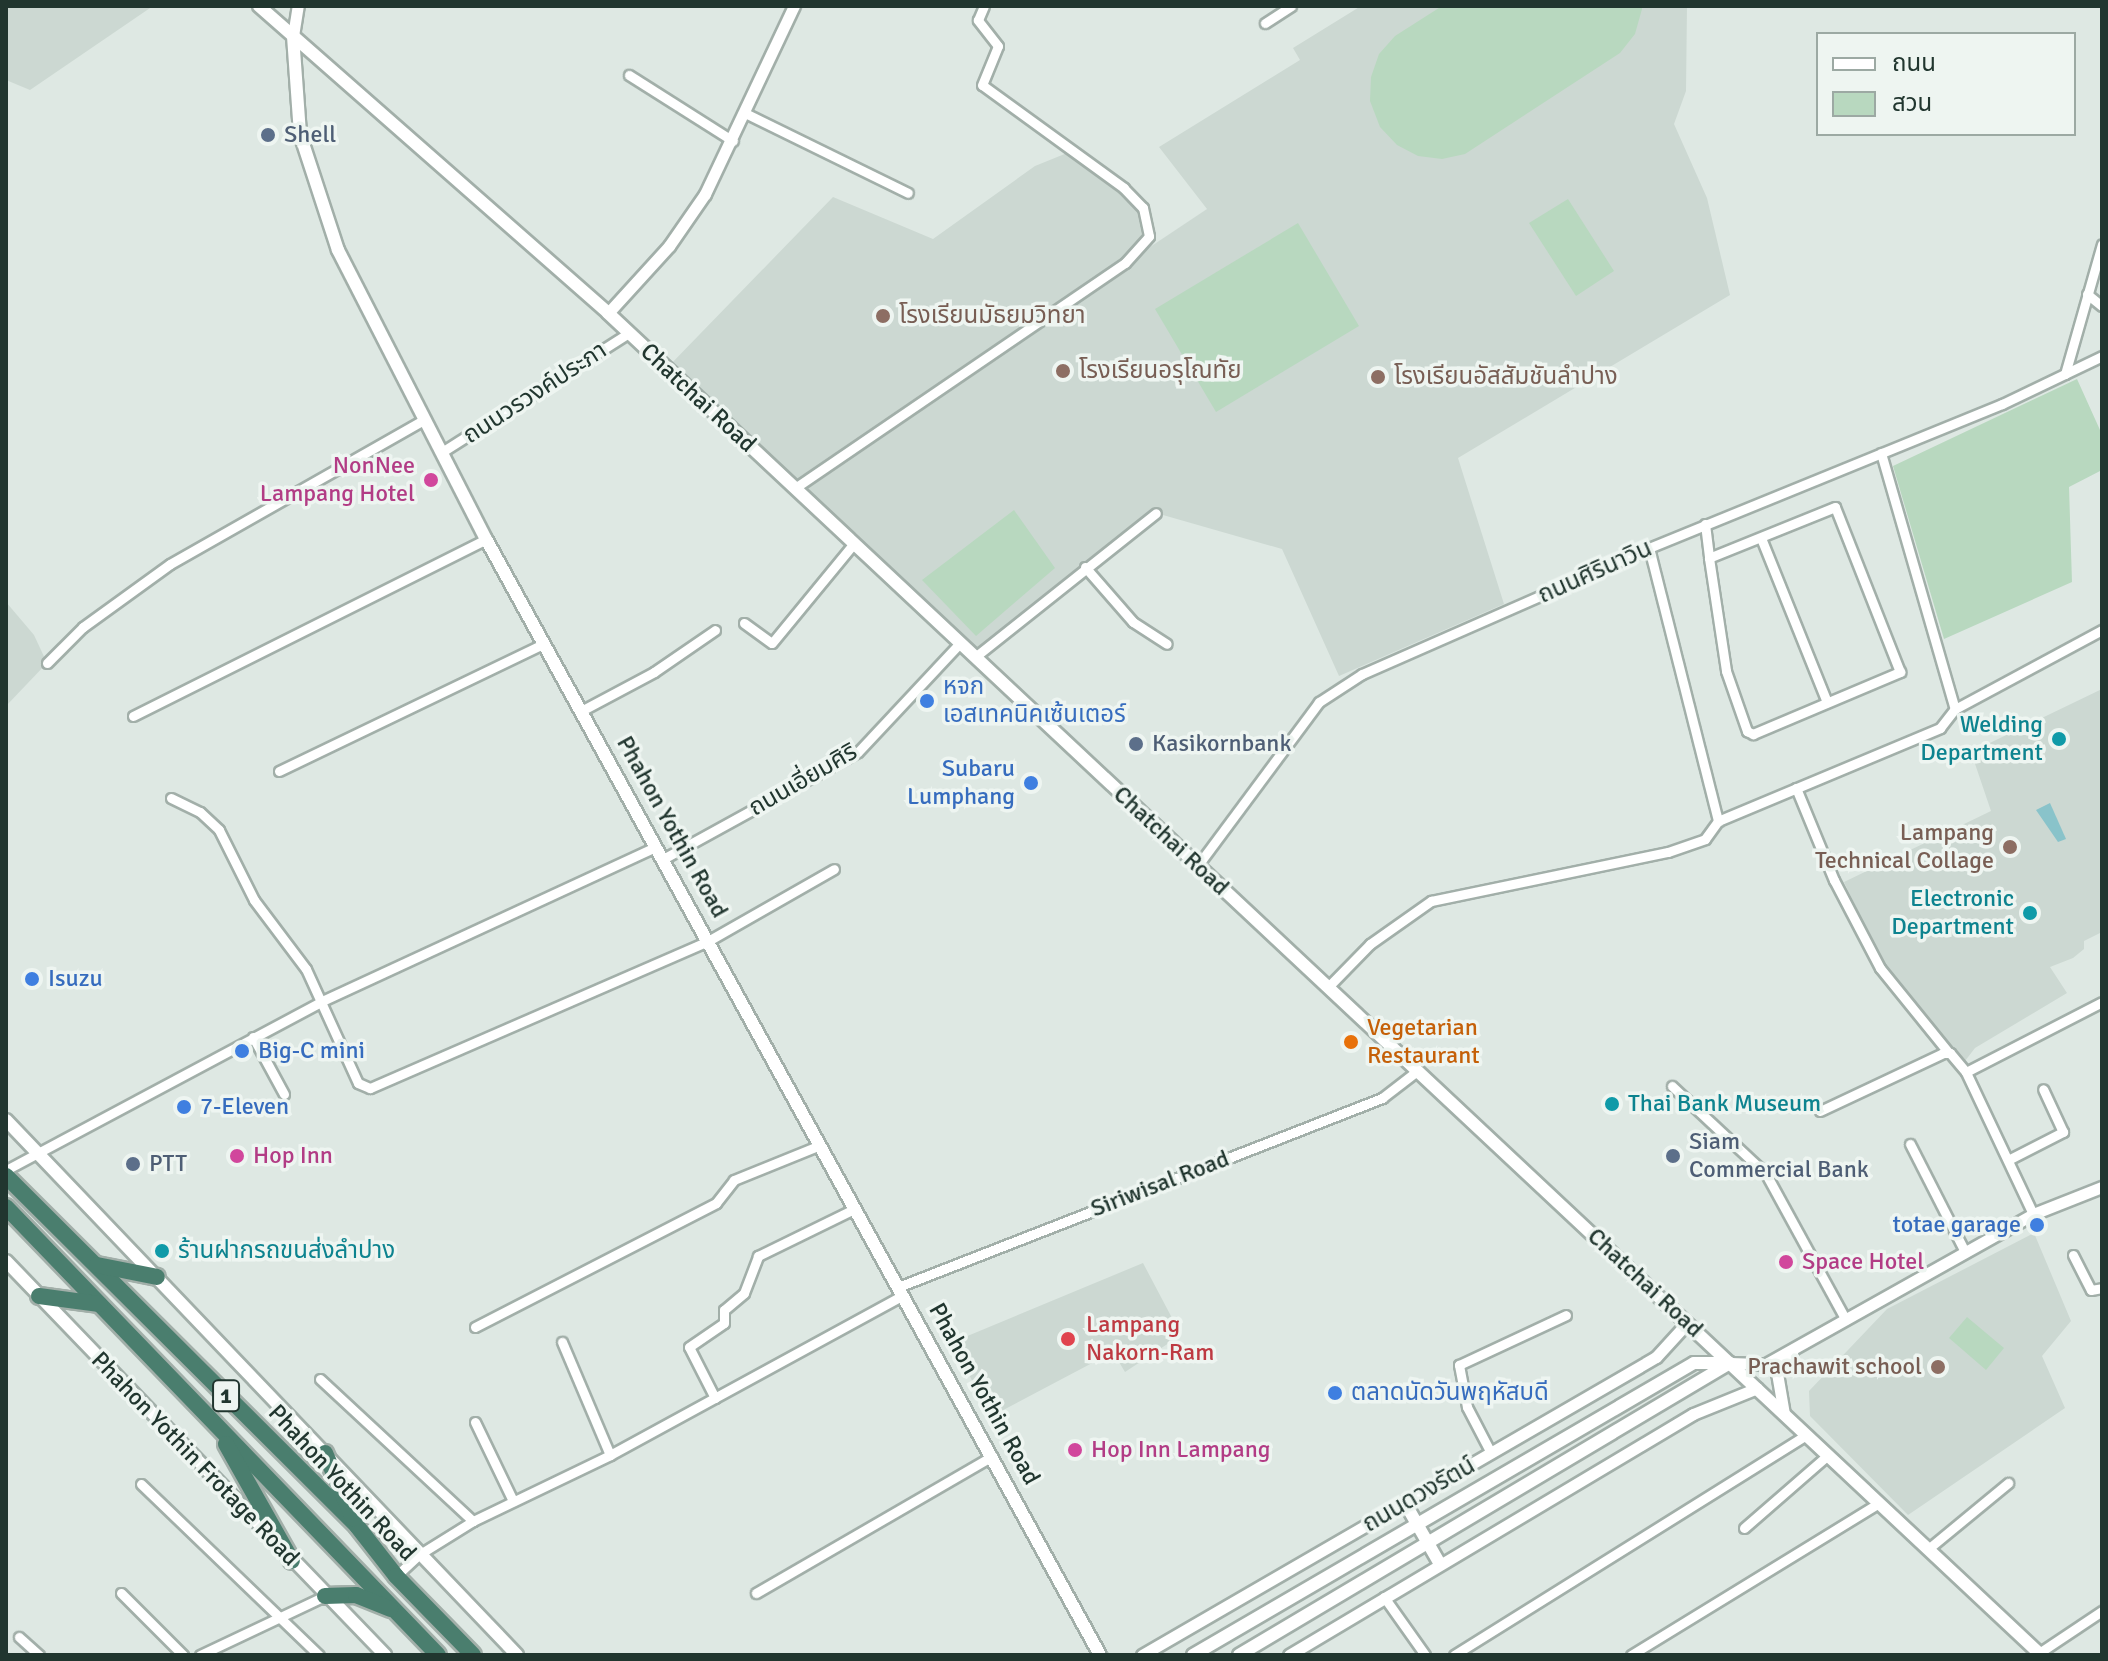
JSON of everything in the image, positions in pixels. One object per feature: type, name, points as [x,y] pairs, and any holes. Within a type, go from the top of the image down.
[{"type":"highway","name":"Phahon Yothin Road","points":[[6,1176],[357,1526],[396,1576],[473,1655]]},
{"type":"highway","name":"Phahon Yothin Road","points":[[6,1207],[438,1655]]},
{"type":"highway","points":[[95,1265],[157,1277]]},
{"type":"highway","points":[[39,1296],[99,1304]]},
{"type":"highway","points":[[213,1422],[292,1561]]},
{"type":"highway","points":[[325,1453],[357,1526]]},
{"type":"highway","points":[[325,1596],[356,1595],[395,1611]]},
{"type":"main road","points":[[259,6],[293,36]]},
{"type":"main road","name":"Chatchai Road","points":[[293,36],[608,313],[2040,1654]]},
{"type":"main road","name":"Phahon Yothin Road","points":[[293,36],[293,80],[307,164],[338,250],[486,539],[1100,1655]]},
{"type":"main road","name":"1","points":[[6,1120],[517,1655]]},
{"type":"main road","name":"Phahon Yothin Frotage Road","points":[[6,1261],[385,1655]]},
{"type":"main road","points":[[1193,1655],[1694,1363],[1730,1363]]},
{"type":"main road","points":[[1239,1655],[1730,1363]]},
{"type":"main road","points":[[1405,1503],[1440,1564]]},
{"type":"street","points":[[293,36],[298,6]]},
{"type":"street","points":[[608,313],[669,246],[733,141],[794,6]]},
{"type":"street","points":[[795,488],[1125,263],[1149,236],[1143,208],[1124,188],[982,85],[998,46],[978,20],[984,6]]},
{"type":"street","points":[[1265,23],[1291,6]]},
{"type":"street","points":[[629,75],[733,141]]},
{"type":"street","points":[[747,114],[908,193]]},
{"type":"street","points":[[2065,374],[2102,244]]},
{"type":"street","points":[[2087,294],[2102,306]]},
{"type":"street","name":"ถนนวรวงค์ประภา","points":[[442,452],[629,333]]},
{"type":"street","name":"ถนนศิรินาวิน","points":[[1198,865],[1319,702],[1362,674],[1649,548],[1881,453],[2102,356]]},
{"type":"street","points":[[47,663],[145,580],[241,520],[425,419]]},
{"type":"street","points":[[1881,453],[1955,709]]},
{"type":"street","points":[[1705,524],[1709,558],[1726,671],[1747,731],[1753,734],[1900,672],[1835,507],[1709,558]]},
{"type":"street","points":[[975,657],[1156,513]]},
{"type":"street","points":[[1761,538],[1827,702]]},
{"type":"street","points":[[133,716],[486,539]]},
{"type":"street","points":[[744,623],[772,643],[854,543]]},
{"type":"street","points":[[1649,548],[1718,821]]},
{"type":"street","points":[[1085,567],[1133,622],[1167,644]]},
{"type":"street","points":[[581,711],[654,672],[715,630]]},
{"type":"street","points":[[1328,987],[1370,944],[1431,901],[1668,852],[1705,839],[1718,821],[1940,728],[1955,709],[2102,630]]},
{"type":"street","name":"ถนนเอี่ยมศิริ","points":[[6,1170],[320,1002],[659,853],[858,752],[960,643]]},
{"type":"street","points":[[279,771],[543,644]]},
{"type":"street","points":[[1796,788],[1834,880],[1880,968],[1966,1072],[2033,1214]]},
{"type":"street","points":[[171,798],[200,812],[219,830],[241,880],[306,969],[358,1083],[370,1088],[708,941],[834,869]]},
{"type":"street","points":[[1966,1072],[2102,1002]]},
{"type":"street","points":[[253,1037],[284,1094]]},
{"type":"street","points":[[1820,1111],[1948,1052]]},
{"type":"street","name":"Siriwisal Road","points":[[396,1576],[420,1554],[473,1521],[610,1455],[900,1291],[1382,1098],[1417,1071]]},
{"type":"street","points":[[1672,1086],[1766,1174],[1846,1320]]},
{"type":"street","points":[[2008,1160],[2063,1132],[2043,1089]]},
{"type":"street","points":[[1910,1144],[1965,1252]]},
{"type":"street","points":[[475,1327],[716,1203],[734,1180],[820,1145]]},
{"type":"street","points":[[1730,1363],[1766,1364],[2033,1214],[2102,1187]]},
{"type":"street","points":[[715,1398],[689,1347],[724,1323],[724,1310],[744,1293],[758,1256],[854,1209]]},
{"type":"street","points":[[2073,1255],[2091,1290],[2102,1288]]},
{"type":"street","points":[[1491,1453],[1467,1407],[1459,1365],[1566,1315]]},
{"type":"street","name":"ถนนดวงรัตน์","points":[[1142,1655],[1656,1357],[1687,1323]]},
{"type":"street","points":[[562,1342],[610,1455]]},
{"type":"street","points":[[1784,1414],[1777,1373],[1794,1350]]},
{"type":"street","points":[[320,1379],[473,1521]]},
{"type":"street","points":[[1289,1655],[1693,1414],[1757,1388]]},
{"type":"street","points":[[475,1422],[513,1501]]},
{"type":"street","points":[[1454,1655],[1806,1435]]},
{"type":"street","points":[[1744,1528],[1828,1455]]},
{"type":"street","points":[[756,1593],[992,1456]]},
{"type":"street","points":[[1928,1549],[2008,1483]]},
{"type":"street","points":[[141,1484],[281,1615],[319,1655]]},
{"type":"street","points":[[1631,1655],[1879,1503]]},
{"type":"street","points":[[121,1593],[183,1655]]},
{"type":"street","points":[[200,1655],[325,1596]]},
{"type":"street","points":[[1384,1597],[1425,1655]]},
{"type":"street","points":[[2040,1654],[2102,1611]]},
{"type":"street","points":[[19,1637],[39,1655]]},
{"type":"street","points":[[19,1655],[28,1645]]},
{"type":"shaded area","points":[[6,6],[153,6],[30,90],[6,80]]},
{"type":"shaded area","name":"โรงเรียนอัสสัมชันลำปาง","points":[[1361,6],[1687,6],[1686,91],[1674,124],[1707,198],[1730,295],[1458,458],[1504,604],[1339,676],[1282,549],[1156,513],[975,657],[667,368],[833,197],[933,239],[1035,166],[1072,151],[1143,208],[1149,236],[1129,261],[1207,209],[1159,147],[1300,60],[1293,48]]},
{"type":"shaded area","points":[[6,602],[34,635],[47,663],[6,706]]},
{"type":"shaded area","name":"Lampang Technical Collage","points":[[2102,689],[2102,932],[2084,941],[2084,949],[2073,958],[2050,967],[2067,993],[1975,1048],[1965,1061],[1946,1047],[1880,958],[1844,882],[1991,811],[1971,752]]},
{"type":"shaded area","name":"Prachawit school","points":[[2034,1233],[2071,1321],[2042,1356],[2065,1408],[1908,1515],[1810,1416],[1809,1391],[1887,1309]]},
{"type":"shaded area","name":"Lampang Nakorn-Ram","points":[[1143,1263],[1181,1335],[1125,1372],[1113,1352],[990,1417],[953,1342]]},
{"type":"green space","points":[[1442,6],[1642,6],[1642,9],[1635,34],[1620,53],[1465,154],[1442,159],[1418,156],[1397,145],[1380,127],[1370,101],[1371,77],[1379,54],[1395,36]]},
{"type":"green space","points":[[1568,199],[1614,271],[1576,296],[1529,223]]},
{"type":"green space","points":[[1298,223],[1359,326],[1216,412],[1155,309]]},
{"type":"green space","points":[[2077,379],[2100,430],[2102,470],[2069,487],[2072,582],[1944,639],[1893,466]]},
{"type":"green space","points":[[1014,510],[1055,568],[976,636],[922,580]]},
{"type":"green space","points":[[1967,1317],[2004,1348],[1986,1370],[1949,1338]]},
{"type":"water","points":[[2050,803],[2066,839],[2058,842],[2036,810]]},
{"type":"place","name":"Shell","points":[[268,135]]},
{"type":"place","name":"โรงเรียนมัธยมวิทยา","points":[[883,316]]},
{"type":"place","name":"โรงเรียนอรุโณทัย","points":[[1063,371]]},
{"type":"place","name":"โรงเรียนอัสสัมชันลำปาง","points":[[1378,377]]},
{"type":"place","name":"NonNee Lampang Hotel","points":[[431,480]]},
{"type":"place","name":"หจก เอสเทคนิคเซ้นเตอร์","points":[[927,701]]},
{"type":"place","name":"Welding Department","points":[[2059,739]]},
{"type":"place","name":"Kasikornbank","points":[[1136,744]]},
{"type":"place","name":"Subaru Lumphang","points":[[1031,783]]},
{"type":"place","name":"Lampang Technical Collage","points":[[2010,847]]},
{"type":"place","name":"Electronic Department","points":[[2030,913]]},
{"type":"place","name":"Isuzu","points":[[32,979]]},
{"type":"place","name":"Vegetarian Restaurant","points":[[1351,1042]]},
{"type":"place","name":"Big-C mini","points":[[242,1051]]},
{"type":"place","name":"Thai Bank Museum","points":[[1612,1104]]},
{"type":"place","name":"7-Eleven","points":[[184,1107]]},
{"type":"place","name":"Hop Inn","points":[[237,1156]]},
{"type":"place","name":"Siam Commercial Bank","points":[[1673,1156]]},
{"type":"place","name":"PTT","points":[[133,1164]]},
{"type":"place","name":"totae garage","points":[[2037,1225]]},
{"type":"place","name":"ร้านฝากรถขนส่งลำปาง","points":[[162,1251]]},
{"type":"place","name":"Space Hotel","points":[[1786,1262]]},
{"type":"place","name":"Lampang Nakorn-Ram","points":[[1068,1339]]},
{"type":"place","name":"Prachawit school","points":[[1938,1367]]},
{"type":"place","name":"ตลาดนัดวันพฤหัสบดี","points":[[1335,1393]]},
{"type":"place","name":"Hop Inn Lampang","points":[[1075,1450]]}]
